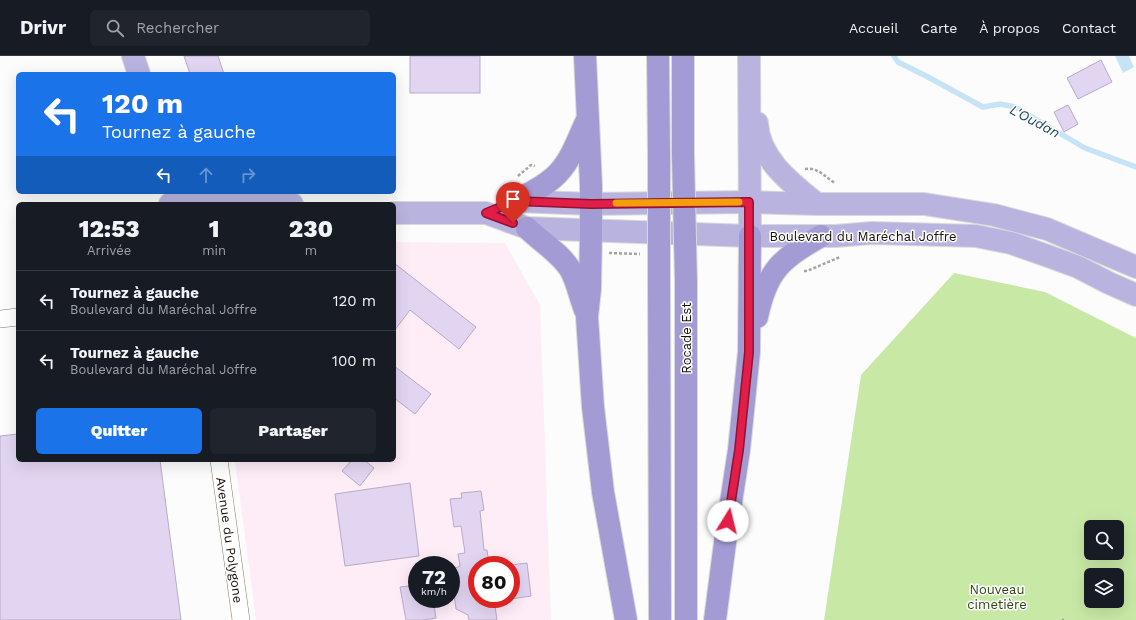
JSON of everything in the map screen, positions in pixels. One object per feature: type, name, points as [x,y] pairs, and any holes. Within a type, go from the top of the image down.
[{"type":"highway","points":[[585,56],[592,231],[590,289],[587,317],[593,407],[603,492],[626,620]]},
{"type":"highway","name":"Rocade Est","points":[[658,56],[660,620]]},
{"type":"highway","name":"Rocade Est","points":[[683,56],[686,282],[686,620]]},
{"type":"highway","points":[[515,201],[535,191],[553,178],[568,160],[588,119]]},
{"type":"highway","points":[[527,228],[551,248],[570,270],[587,317]]},
{"type":"highway","points":[[715,620],[739,450],[749,352],[750,236]]},
{"type":"highway","points":[[749,352],[760,302],[771,276],[782,261],[800,248],[821,236]]},
{"type":"main road","points":[[133,56],[138,72]]},
{"type":"main road","points":[[749,56],[750,236]]},
{"type":"main road","points":[[753,56],[758,133],[765,152],[772,162],[797,188],[817,204]]},
{"type":"main road","points":[[172,202],[180,196],[186,194]]},
{"type":"main road","points":[[207,194],[216,198],[273,200],[282,202]]},
{"type":"main road","name":"Boulevard du Maréchal Joffre","points":[[486,213],[515,201],[591,204],[749,202],[817,204],[924,204],[994,215],[1047,229],[1136,267]]},
{"type":"main road","name":"Boulevard du Maréchal Joffre","points":[[396,213],[486,213],[527,228],[592,231],[750,236],[821,236],[872,233],[976,236],[1011,244],[1078,267],[1136,295]]},
{"type":"street","points":[[0,319],[16,317]]},
{"type":"street","name":"Avenue du Polygone","points":[[218,462],[240,620]]},
{"type":"shaded area","points":[[396,242],[505,243],[540,305],[551,620],[256,620],[235,462],[396,462]]},
{"type":"green space","name":"Nouveau cimetière","points":[[954,273],[1045,292],[1136,338],[1136,620],[824,620],[861,375]]},
{"type":"water","points":[[1115,56],[1129,56],[1134,67],[1123,73]]},
{"type":"building","points":[[184,56],[218,56],[223,72],[189,72]]},
{"type":"building","points":[[410,56],[480,56],[480,93],[410,93]]},
{"type":"building","points":[[1101,60],[1112,82],[1078,99],[1067,78]]},
{"type":"building","points":[[1068,105],[1078,124],[1064,132],[1054,112]]},
{"type":"building","points":[[396,265],[476,327],[459,349],[410,310],[396,328]]},
{"type":"building","points":[[396,368],[431,394],[415,414],[396,400]]},
{"type":"building","points":[[16,434],[16,462],[160,462],[181,620],[0,620],[0,436]]},
{"type":"building","points":[[350,462],[366,462],[374,468],[360,486],[342,471]]},
{"type":"building","points":[[410,483],[419,556],[408,556],[408,557],[345,566],[335,494]]},
{"type":"building","points":[[481,491],[484,510],[480,511],[484,550],[487,550],[488,556],[468,556],[468,608],[495,608],[497,620],[469,620],[468,615],[456,609],[460,608],[460,556],[458,554],[465,553],[461,526],[454,527],[450,499],[462,498],[461,493]]},
{"type":"building","points":[[527,563],[531,596],[520,598],[520,564]]},
{"type":"building","points":[[408,586],[408,608],[434,608],[436,618],[406,620],[400,587]]},
{"type":"waterway","name":"L'Oudan","points":[[894,56],[898,62],[983,107],[1000,104],[1015,107],[1085,148],[1136,167]]},
{"type":"slow traffic","points":[[616,203],[739,202]]},
{"type":"route","points":[[513,223],[486,213],[515,201],[591,204],[749,202],[749,352],[739,450],[728,521]]}]
